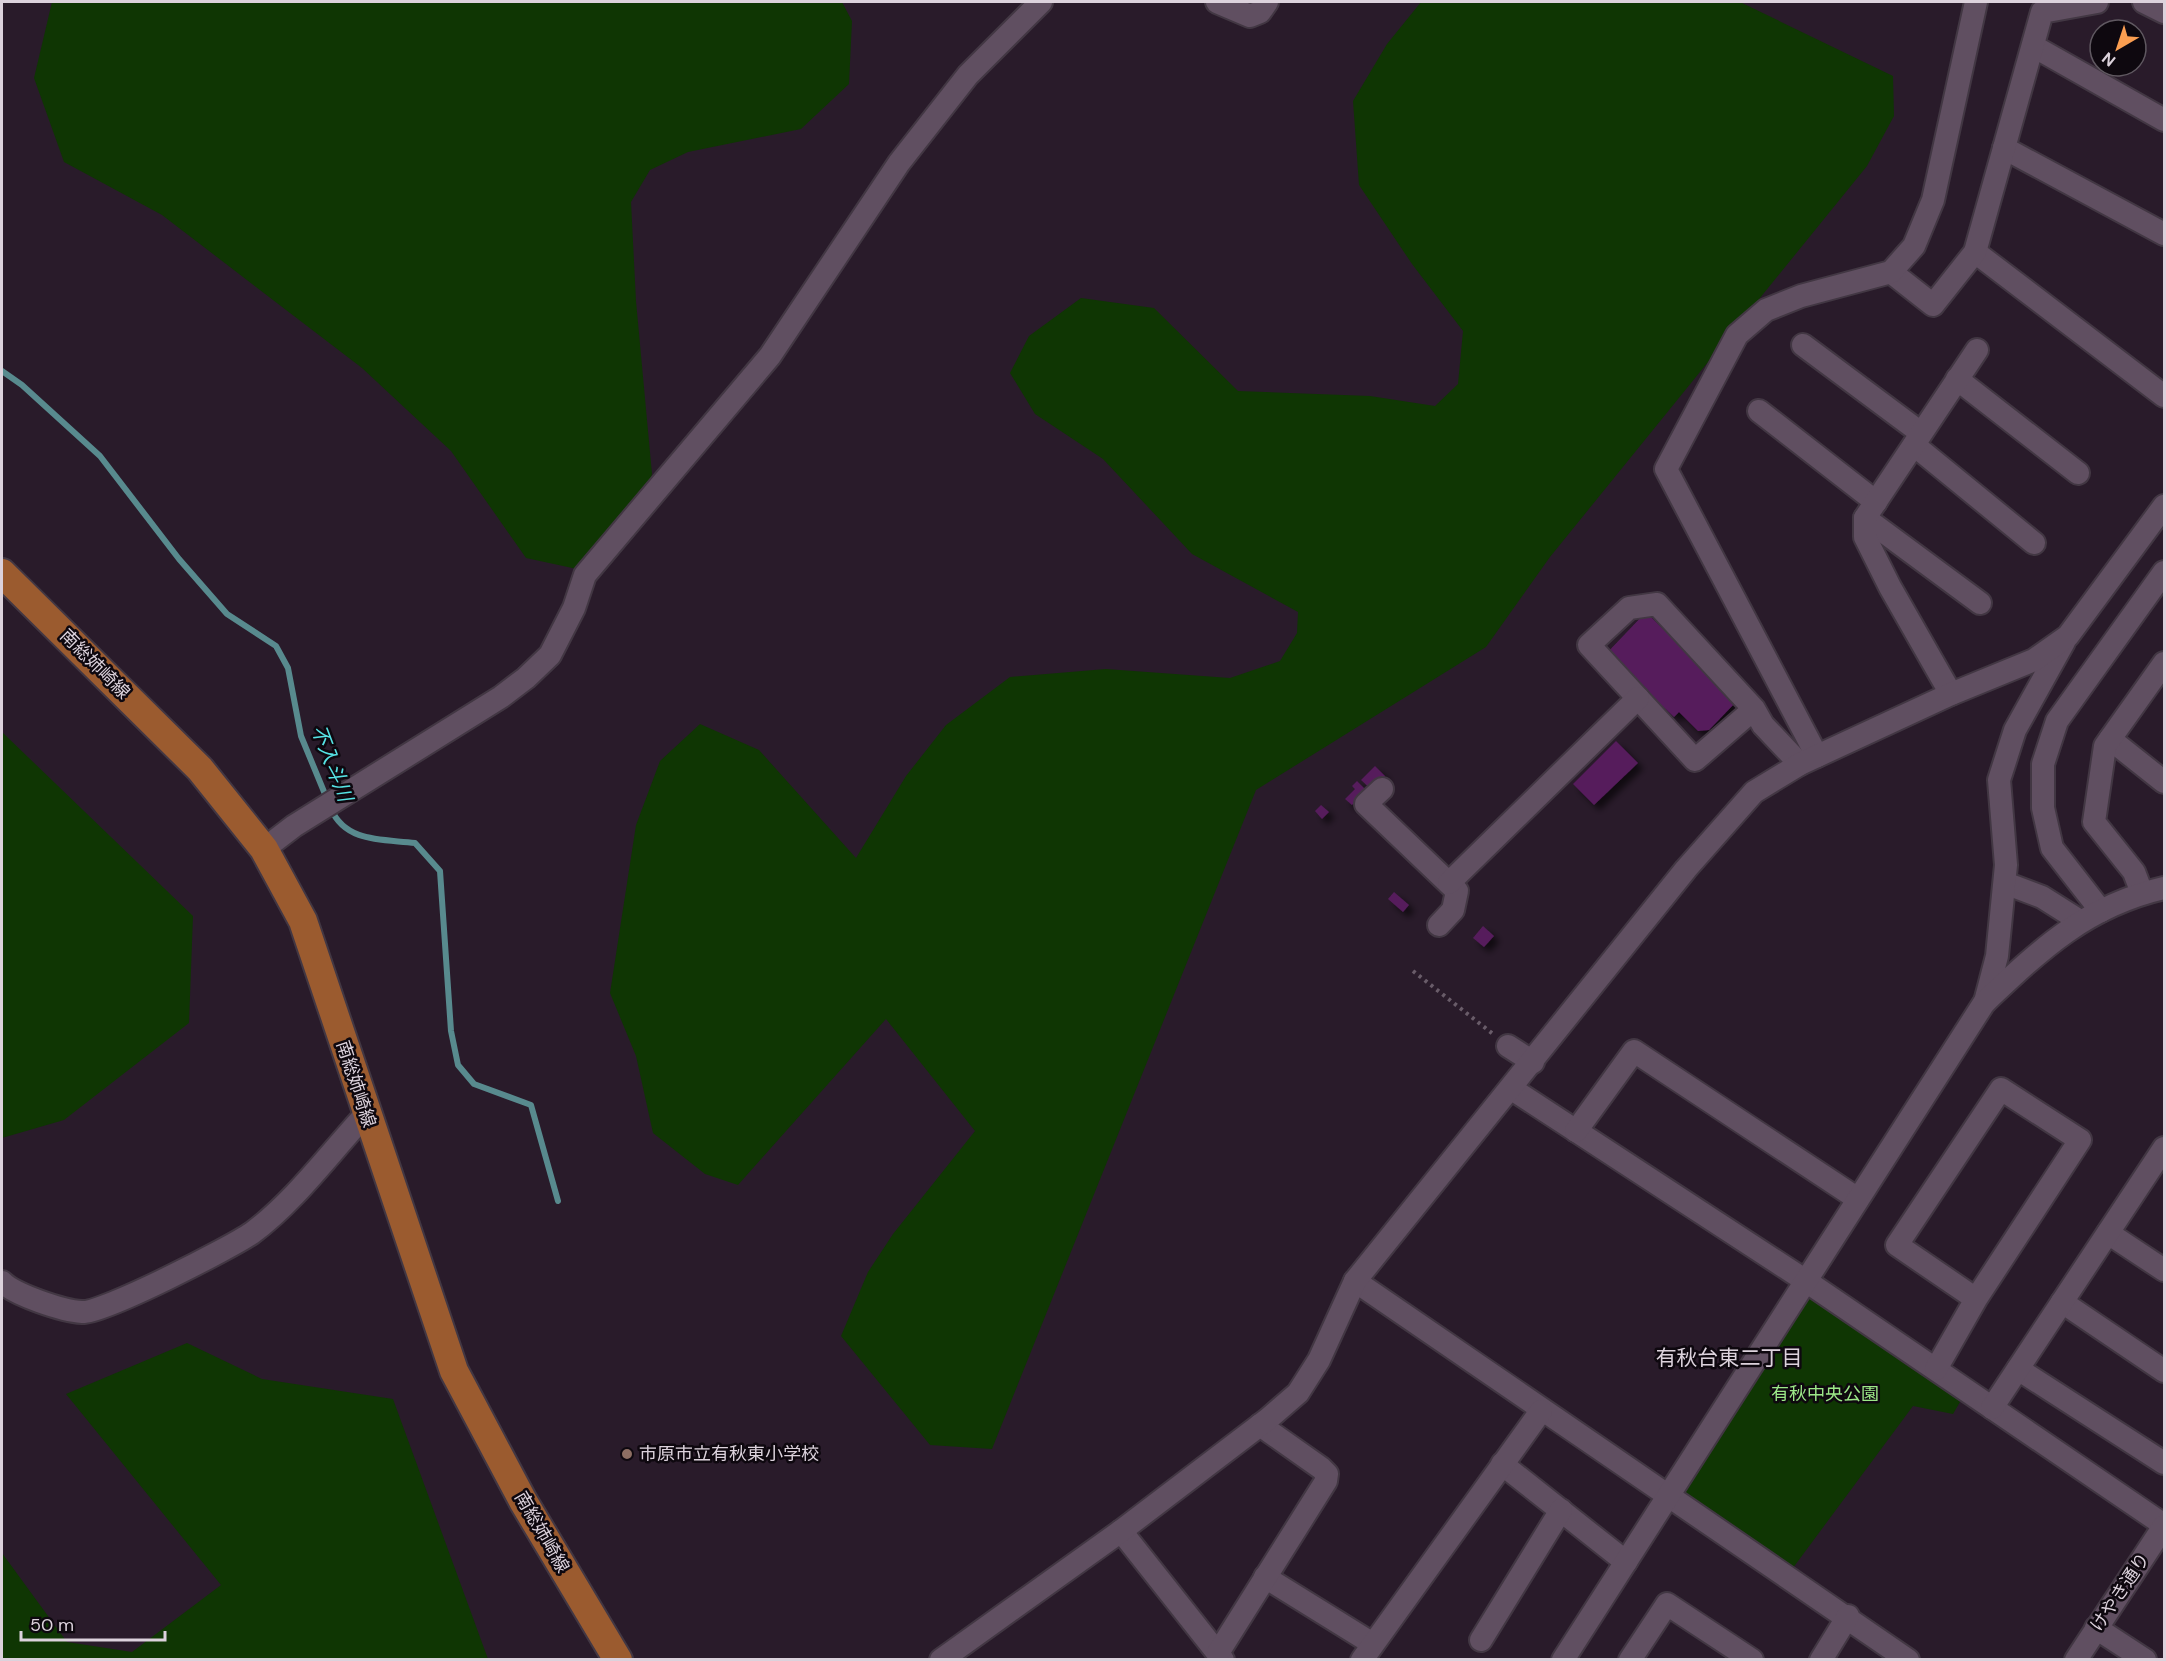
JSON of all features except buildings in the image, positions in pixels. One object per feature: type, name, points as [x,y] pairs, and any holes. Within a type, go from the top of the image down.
[{"type":"main road","name":"南総姉崎線","points":[[2,573],[200,769],[264,849],[303,921],[454,1371],[523,1501],[618,1659]]},
{"type":"street","points":[[264,849],[294,826],[501,697],[550,655],[574,608],[585,575],[770,356],[899,163],[968,75],[1041,2]]},
{"type":"street","points":[[1217,2],[1250,16],[1260,12],[1267,2]]},
{"type":"street","points":[[1809,760],[1666,469],[1737,335],[1766,310],[1801,296],[1891,272],[1914,246],[1933,200],[1976,2]]},
{"type":"street","points":[[1891,272],[1932,305],[1975,252],[2042,12],[2097,2]]},
{"type":"street","points":[[2144,2],[2164,12]]},
{"type":"street","points":[[2033,46],[2164,120]]},
{"type":"street","points":[[2004,148],[2164,234]]},
{"type":"street","points":[[1975,252],[2164,396]]},
{"type":"street","points":[[1803,345],[1918,439],[2034,543]]},
{"type":"street","points":[[1951,694],[1890,587],[1865,537],[1870,510],[1977,350]]},
{"type":"street","points":[[1957,379],[2078,473]]},
{"type":"street","points":[[1759,411],[1870,510],[1980,603]]},
{"type":"street","points":[[1984,1003],[1997,956],[2005,883],[2006,866],[1999,780],[2015,730],[2068,636],[2164,506]]},
{"type":"street","points":[[2101,911],[2052,848],[2043,808],[2043,764],[2057,721],[2164,572]]},
{"type":"street","points":[[1754,709],[1695,760],[1589,645],[1629,608],[1657,604],[1754,709],[1763,725],[1809,760]]},
{"type":"street","points":[[941,1659],[1121,1532],[1298,1393],[1319,1360],[1355,1281],[1512,1089],[1686,868],[1754,792],[1809,760],[1951,694],[2034,660],[2068,636]]},
{"type":"street","points":[[2142,893],[2134,872],[2094,822],[2105,746],[2164,663]]},
{"type":"street","points":[[1449,883],[1638,698]]},
{"type":"street","points":[[2110,739],[2164,782]]},
{"type":"street","points":[[1382,789],[1366,804],[1457,891],[1453,919]]},
{"type":"street","points":[[2005,883],[2042,897],[2080,921]]},
{"type":"street","points":[[1563,1659],[1984,1003],[2038,952],[2080,921],[2142,893],[2164,888]]},
{"type":"street","points":[[1508,1046],[1533,1062]]},
{"type":"street","points":[[1576,1131],[1634,1051],[1858,1199]]},
{"type":"street","points":[[1512,1089],[1806,1281],[2164,1525]]},
{"type":"street","points":[[1936,1370],[1976,1299],[2080,1140],[2001,1089],[1897,1245],[1976,1299]]},
{"type":"street","points":[[2,1282],[7,1287],[39,1300],[84,1313],[135,1293],[251,1233],[297,1191],[366,1114]]},
{"type":"street","points":[[1992,1408],[2108,1233],[2161,1160]]},
{"type":"street","points":[[2108,1233],[2164,1270]]},
{"type":"street","points":[[1355,1281],[1541,1411],[1908,1659]]},
{"type":"street","points":[[2062,1302],[2164,1371]]},
{"type":"street","points":[[2018,1370],[2164,1463]]},
{"type":"street","points":[[1265,1577],[1367,1652],[1541,1411]]},
{"type":"street","points":[[1121,1532],[1220,1656],[1265,1577],[1326,1481],[1327,1474],[1260,1425]]},
{"type":"street","points":[[1502,1464],[1626,1562]]},
{"type":"street","points":[[1481,1640],[1560,1510]]},
{"type":"street","name":"けやき通り","points":[[2076,1659],[2164,1525]]},
{"type":"street","points":[[1630,1659],[1667,1604],[1752,1659]]},
{"type":"street","points":[[1821,1659],[1848,1617]]},
{"type":"street","points":[[2096,1628],[2145,1659]]},
{"type":"path","points":[[1413,971],[1508,1046]]},
{"type":"green space","points":[[52,2],[842,2],[852,21],[849,84],[801,129],[688,152],[650,170],[631,202],[636,301],[652,474],[634,532],[577,569],[526,558],[451,451],[362,368],[162,215],[64,162],[34,78]]},
{"type":"green space","points":[[1421,2],[1740,2],[1893,76],[1894,116],[1867,166],[1550,557],[1486,647],[1256,790],[992,1449],[930,1445],[841,1336],[868,1272],[893,1234],[975,1131],[886,1019],[738,1185],[705,1174],[653,1133],[636,1056],[610,993],[636,825],[660,761],[700,724],[759,750],[856,858],[906,776],[946,725],[1010,677],[1106,669],[1230,678],[1280,661],[1297,633],[1298,612],[1192,554],[1103,459],[1035,414],[1010,373],[1029,336],[1081,298],[1154,308],[1238,391],[1370,396],[1435,406],[1458,384],[1463,331],[1412,264],[1359,185],[1353,101],[1387,44]]},
{"type":"green space","points":[[2,732],[193,916],[189,1023],[64,1120],[2,1138]]},
{"type":"green space","name":"有秋中央公園","points":[[1806,1281],[1967,1390],[1953,1414],[1913,1406],[1787,1576],[1666,1496]]},
{"type":"green space","points":[[187,1343],[262,1379],[393,1399],[488,1659],[2,1659],[2,1553],[67,1642],[132,1652],[221,1585],[66,1394]]},
{"type":"waterway","name":"不入斗川","points":[[2,371],[22,385],[100,456],[179,559],[227,614],[276,646],[288,668],[301,736],[327,799]]},
{"type":"waterway","name":"不入斗川","points":[[331,809],[338,820],[356,834],[415,843],[440,871],[451,1031],[458,1065],[474,1084],[531,1105],[558,1201]]},
{"type":"place","name":"市原市立有秋東小学校","points":[[627,1454]]},
{"type":"district","name":"有秋台東二丁目","points":[[1729,1358]]}]
